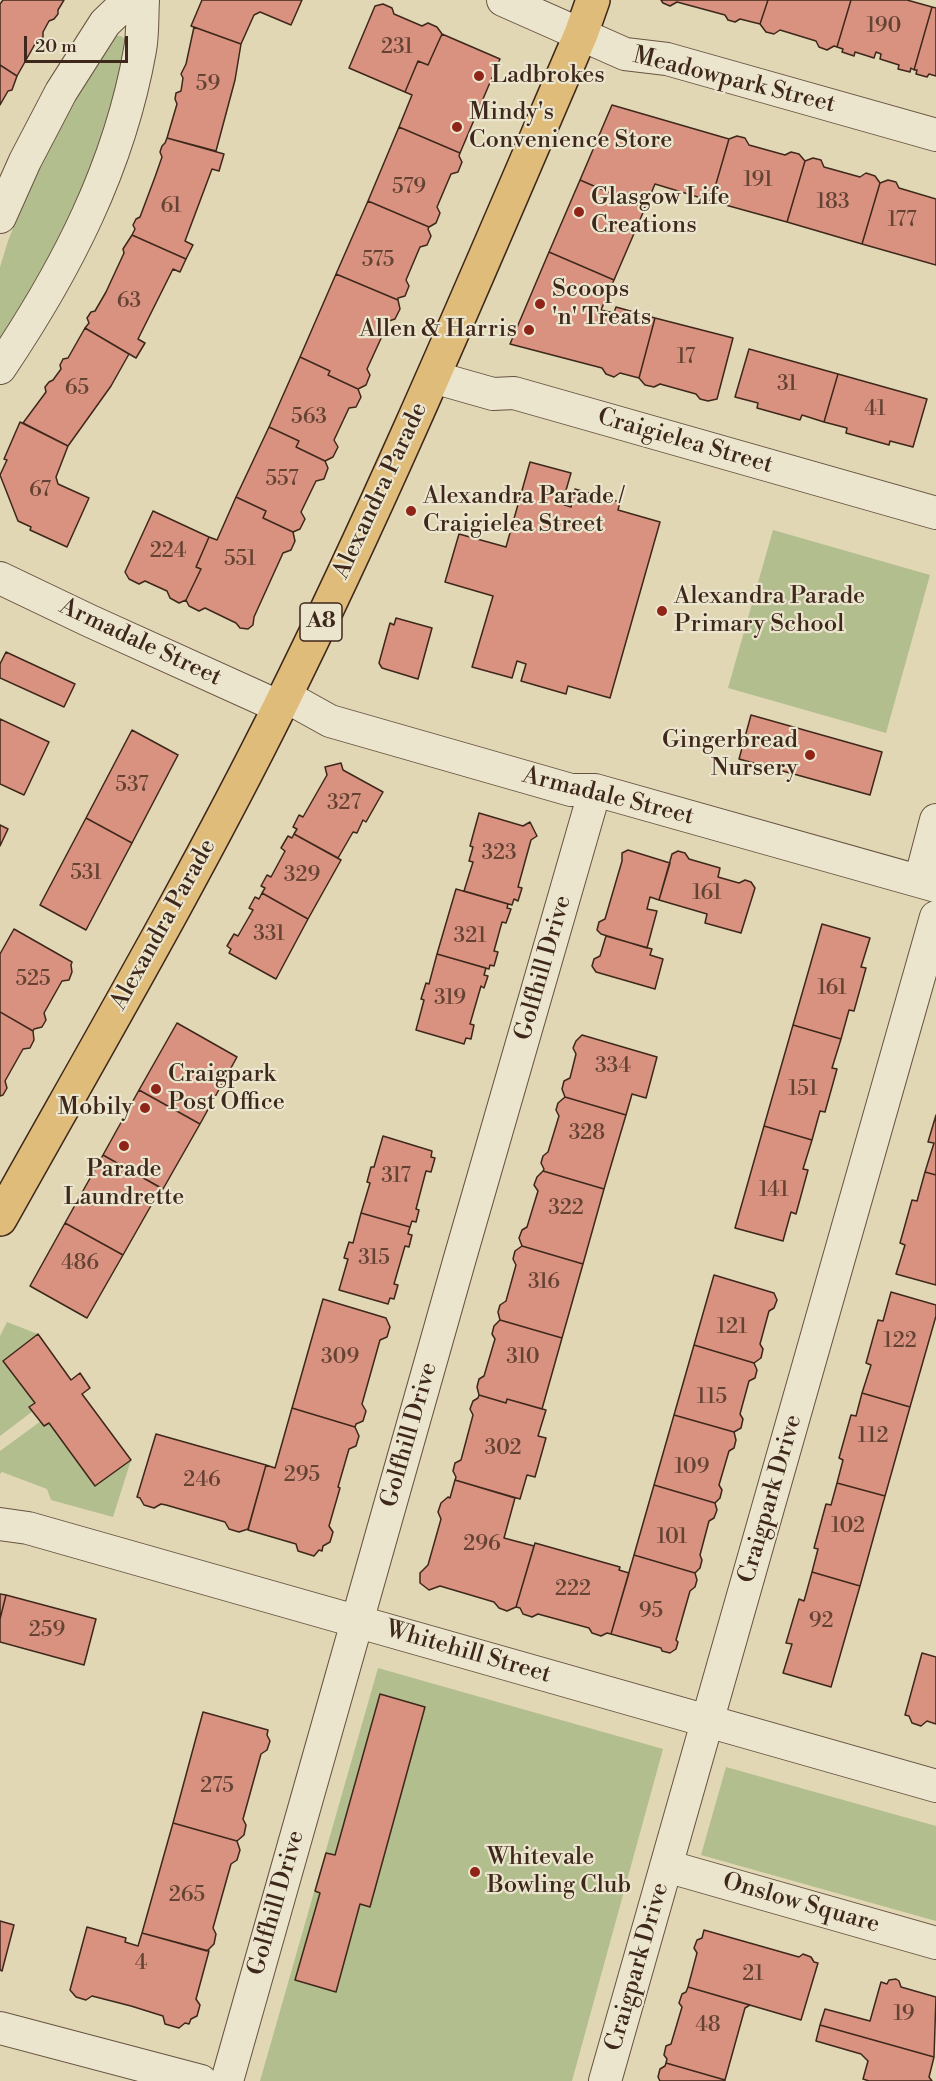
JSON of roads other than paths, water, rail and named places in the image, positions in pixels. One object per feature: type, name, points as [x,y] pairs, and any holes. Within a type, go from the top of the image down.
[{"type":"main road","name":"Alexandra Parade","points":[[0,1219],[187,886],[282,701],[434,377],[581,34],[593,0]]},
{"type":"street","points":[[0,217],[25,161],[61,92],[105,23],[129,0]]},
{"type":"street","points":[[0,368],[34,318],[66,262],[94,203],[127,104],[140,49],[144,0]]},
{"type":"street","name":"Meadowpark Street","points":[[503,0],[625,54],[667,59],[936,135]]},
{"type":"street","name":"Craigielea Street","points":[[434,377],[493,394],[514,393],[936,513]]},
{"type":"street","name":"Armadale Street","points":[[3,588],[90,621],[330,722],[571,790],[595,790],[928,883]]},
{"type":"street","name":"Golfhill Drive","points":[[227,2081],[595,790]]},
{"type":"street","points":[[928,883],[936,820]]},
{"type":"street","name":"Craigpark Drive","points":[[605,2081],[709,1722],[936,917]]},
{"type":"street","name":"Whitehill Street","points":[[0,1524],[28,1528],[936,1786]]},
{"type":"street","name":"Onslow Square","points":[[666,1866],[936,1943]]},
{"type":"street","points":[[0,2028],[201,2081]]},
{"type":"place","name":"Ladbrokes","points":[[479,76]]},
{"type":"place","name":"Mindy's Convenience Store","points":[[457,127]]},
{"type":"place","name":"Glasgow Life Creations","points":[[579,212]]},
{"type":"place","name":"Scoops 'n' Treats","points":[[540,304]]},
{"type":"place","name":"Allen & Harris","points":[[529,330]]},
{"type":"place","name":"Alexandra Parade / Craigielea Street","points":[[411,511]]},
{"type":"place","name":"Alexandra Parade Primary School","points":[[662,611]]},
{"type":"place","name":"Gingerbread Nursery","points":[[810,755]]},
{"type":"place","name":"Craigpark Post Office","points":[[156,1089]]},
{"type":"place","name":"Mobily","points":[[145,1108]]},
{"type":"place","name":"Parade Laundrette","points":[[124,1146]]},
{"type":"place","name":"Whitevale Bowling Club","points":[[475,1872]]}]
